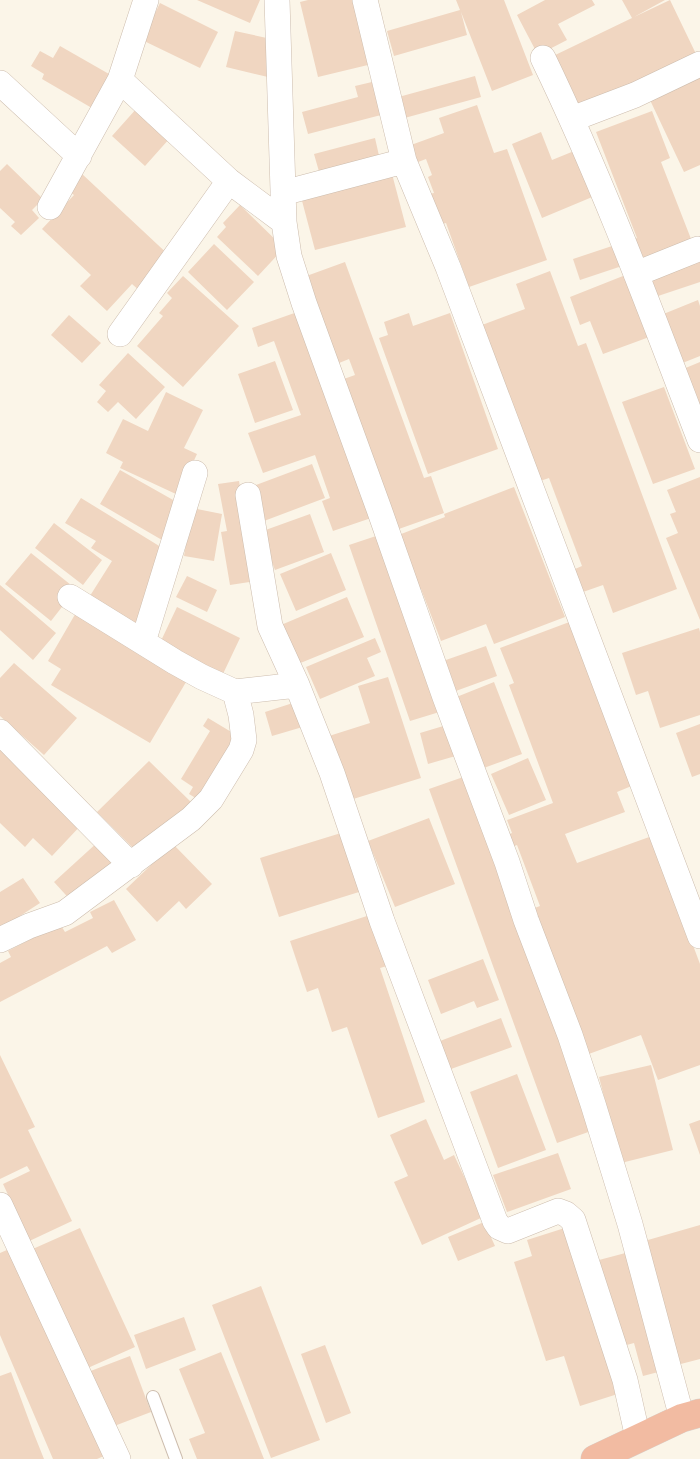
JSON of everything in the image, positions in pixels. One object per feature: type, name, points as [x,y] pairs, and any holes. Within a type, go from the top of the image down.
[{"type":"highway","points":[[595,1459],[691,1415]]},
{"type":"street","points":[[50,207],[120,80],[146,0]]},
{"type":"street","points":[[277,0],[284,222],[289,256],[304,303],[445,697],[570,1035],[691,1415]]},
{"type":"street","points":[[366,0],[404,161],[448,267],[700,936]]},
{"type":"street","points":[[543,58],[572,119],[636,274],[700,440]]},
{"type":"street","points":[[572,119],[636,95],[700,64]]},
{"type":"street","points":[[120,80],[230,181],[284,222]]},
{"type":"street","points":[[0,83],[79,156]]},
{"type":"street","points":[[283,193],[404,161]]},
{"type":"street","points":[[120,334],[230,181]]},
{"type":"street","points":[[636,274],[698,249]]},
{"type":"street","points":[[143,642],[195,473]]},
{"type":"street","points":[[248,495],[270,626],[297,685],[332,773],[382,922],[495,1221],[499,1227],[508,1230],[558,1211],[566,1214],[572,1220],[625,1380],[638,1438]]},
{"type":"street","points":[[70,597],[174,662],[235,692],[297,685]]},
{"type":"street","points":[[0,940],[29,926],[65,913],[191,819],[204,806],[242,750],[244,734],[242,715],[235,692]]},
{"type":"street","points":[[0,732],[131,865]]},
{"type":"street","points":[[0,1206],[118,1459]]},
{"type":"lane","points":[[153,1397],[176,1459]]},
{"type":"building","points":[[197,0],[260,0],[250,23]]},
{"type":"building","points":[[308,0],[357,0],[372,64],[318,77],[300,2]]},
{"type":"building","points":[[456,0],[504,0],[533,75],[492,91],[461,12],[467,35],[394,56],[387,31],[460,10]]},
{"type":"building","points":[[545,0],[592,0],[595,5],[558,24],[567,40],[538,55],[517,15]]},
{"type":"building","points":[[622,0],[665,0],[634,17],[670,0],[697,56],[576,113],[549,58],[632,18]]},
{"type":"building","points":[[160,3],[218,32],[200,68],[142,40]]},
{"type":"building","points":[[235,31],[276,40],[268,77],[226,67]]},
{"type":"building","points":[[60,46],[116,78],[97,111],[42,79],[44,74],[31,66],[40,51],[53,58]]},
{"type":"building","points":[[475,76],[481,97],[401,119],[395,98]]},
{"type":"building","points":[[700,77],[700,165],[684,172],[650,100]]},
{"type":"building","points":[[372,82],[381,115],[308,134],[302,112],[358,97],[355,86]]},
{"type":"building","points":[[477,105],[494,153],[507,149],[547,260],[469,287],[446,223],[436,226],[425,195],[434,193],[428,177],[432,175],[426,159],[418,162],[411,145],[444,133],[439,118]]},
{"type":"building","points":[[137,108],[170,138],[145,166],[112,136]]},
{"type":"building","points":[[652,111],[670,158],[661,162],[693,244],[639,264],[630,241],[637,238],[596,132]]},
{"type":"building","points":[[541,132],[552,160],[579,149],[597,195],[542,218],[512,144]]},
{"type":"building","points":[[375,138],[380,160],[320,175],[314,154]]},
{"type":"building","points":[[7,164],[43,199],[32,210],[39,218],[21,235],[11,226],[15,222],[0,208],[0,171]]},
{"type":"building","points":[[81,173],[173,259],[141,292],[132,284],[107,311],[80,286],[91,275],[42,229],[74,195],[66,189]]},
{"type":"building","points":[[392,174],[406,227],[315,250],[301,197]]},
{"type":"building","points":[[240,205],[284,248],[258,276],[217,237],[226,227],[223,223]]},
{"type":"building","points":[[214,244],[254,282],[227,310],[188,272]]},
{"type":"building","points":[[618,244],[625,265],[580,280],[573,259]]},
{"type":"building","points":[[700,258],[700,282],[658,296],[650,276]]},
{"type":"building","points":[[345,262],[424,478],[431,476],[444,513],[396,530],[341,380],[355,375],[349,359],[334,365],[301,278]]},
{"type":"building","points":[[550,271],[578,346],[586,343],[677,589],[613,613],[603,585],[583,592],[575,569],[582,566],[549,478],[540,481],[482,325],[525,309],[516,284]]},
{"type":"building","points":[[628,274],[652,336],[603,354],[590,321],[580,325],[570,297]]},
{"type":"building","points":[[183,276],[239,326],[183,387],[137,346],[163,316],[159,313],[172,298],[167,293]]},
{"type":"building","points":[[698,300],[700,306],[700,356],[680,364],[661,315]]},
{"type":"building","points":[[303,310],[377,516],[333,531],[322,501],[330,498],[315,455],[263,473],[248,433],[301,415],[274,341],[258,347],[252,328]]},
{"type":"building","points":[[409,313],[413,326],[450,313],[498,449],[428,474],[379,338],[388,335],[384,322]]},
{"type":"building","points":[[69,315],[101,343],[82,363],[51,335]]},
{"type":"building","points":[[128,353],[165,387],[136,419],[118,402],[108,412],[97,402],[106,391],[99,385]]},
{"type":"building","points":[[275,361],[293,410],[255,423],[238,374]]},
{"type":"building","points":[[700,362],[700,430],[676,372]]},
{"type":"building","points":[[664,387],[695,469],[653,484],[622,402]]},
{"type":"building","points":[[166,392],[203,410],[184,448],[197,454],[178,495],[120,468],[123,462],[106,453],[123,419],[148,431]]},
{"type":"building","points":[[312,464],[325,498],[264,521],[251,487]]},
{"type":"building","points":[[120,470],[182,505],[162,540],[100,504]]},
{"type":"building","points":[[700,477],[700,620],[666,538],[678,533],[670,514],[676,512],[667,490]]},
{"type":"building","points":[[239,481],[256,581],[230,585],[221,532],[227,531],[218,484]]},
{"type":"building","points":[[514,487],[565,617],[494,644],[486,624],[441,641],[421,589],[417,590],[396,536],[445,517],[444,514]]},
{"type":"building","points":[[81,498],[169,552],[146,589],[155,594],[134,628],[88,599],[112,561],[91,548],[96,541],[65,523]]},
{"type":"building","points":[[192,508],[222,514],[214,561],[184,556]]},
{"type":"building","points":[[310,514],[324,552],[275,570],[260,532]]},
{"type":"building","points":[[54,523],[102,560],[83,585],[35,548]]},
{"type":"building","points":[[385,533],[446,710],[410,721],[349,545]]},
{"type":"building","points":[[31,553],[76,589],[51,621],[5,584]]},
{"type":"building","points":[[331,553],[346,590],[296,611],[280,574]]},
{"type":"building","points":[[187,576],[217,590],[207,612],[176,597]]},
{"type":"building","points":[[0,585],[56,633],[33,660],[0,630]]},
{"type":"building","points":[[347,597],[364,637],[298,664],[281,625]]},
{"type":"building","points":[[177,607],[240,638],[222,676],[159,645]]},
{"type":"building","points":[[77,611],[189,677],[150,743],[51,685],[61,669],[48,661]]},
{"type":"building","points":[[572,621],[634,785],[617,792],[625,812],[565,834],[577,863],[652,836],[700,964],[700,1065],[658,1080],[641,1035],[586,1055],[532,909],[540,906],[517,845],[509,848],[505,836],[512,833],[507,820],[553,803],[509,685],[514,683],[500,648]]},
{"type":"building","points":[[699,628],[700,715],[660,728],[648,691],[636,695],[622,653]]},
{"type":"building","points":[[375,638],[381,652],[367,658],[375,676],[320,699],[306,667]]},
{"type":"building","points":[[486,646],[497,676],[453,692],[443,661]]},
{"type":"building","points":[[14,663],[77,718],[44,755],[0,716],[0,678]]},
{"type":"building","points":[[388,677],[421,778],[350,800],[329,736],[370,723],[358,686]]},
{"type":"building","points":[[494,682],[522,754],[481,769],[454,698]]},
{"type":"building","points":[[299,701],[306,726],[272,736],[265,712]]},
{"type":"building","points":[[208,718],[243,739],[204,803],[189,794],[193,787],[181,779],[210,731],[203,726]]},
{"type":"building","points":[[450,724],[459,755],[428,764],[420,733]]},
{"type":"building","points":[[700,724],[700,774],[692,777],[676,733]]},
{"type":"building","points":[[0,742],[84,822],[52,856],[33,838],[25,847],[0,823]]},
{"type":"building","points":[[528,758],[546,800],[509,815],[491,774]]},
{"type":"building","points":[[149,761],[191,802],[139,854],[97,812]]},
{"type":"building","points":[[469,775],[597,1129],[557,1143],[429,789]]},
{"type":"building","points":[[429,818],[455,884],[395,907],[368,841]]},
{"type":"building","points":[[341,833],[359,892],[279,917],[260,858]]},
{"type":"building","points":[[99,841],[120,863],[75,905],[54,882]]},
{"type":"building","points":[[173,844],[212,884],[186,909],[179,901],[157,922],[126,889]]},
{"type":"building","points":[[23,878],[40,903],[0,929],[0,892]]},
{"type":"building","points":[[114,900],[136,940],[112,953],[107,946],[0,1002],[0,963],[11,957],[8,951],[60,924],[65,932],[93,918],[90,912]]},
{"type":"building","points":[[370,915],[387,966],[380,968],[425,1102],[378,1118],[347,1027],[332,1032],[318,988],[307,992],[290,941]]},
{"type":"building","points":[[483,959],[499,1000],[477,1008],[474,1001],[441,1014],[428,980]]},
{"type":"building","points":[[501,1018],[512,1047],[451,1069],[440,1041]]},
{"type":"building","points":[[0,1055],[35,1127],[28,1130],[72,1221],[23,1244],[17,1214],[3,1184],[30,1171],[27,1166],[0,1179]]},
{"type":"building","points":[[651,1065],[673,1150],[621,1163],[599,1077]]},
{"type":"building","points":[[517,1074],[546,1150],[498,1168],[470,1092]]},
{"type":"building","points":[[426,1119],[444,1160],[454,1155],[483,1217],[422,1245],[394,1182],[408,1176],[390,1135]]},
{"type":"building","points":[[700,1120],[700,1155],[689,1124]]},
{"type":"building","points":[[558,1153],[571,1189],[507,1212],[493,1175]]},
{"type":"building","points":[[484,1222],[495,1246],[458,1261],[448,1237]]},
{"type":"building","points":[[700,1225],[700,1359],[677,1365],[641,1242]]},
{"type":"building","points":[[571,1226],[624,1392],[580,1406],[564,1356],[546,1361],[514,1262],[532,1256],[527,1240]]},
{"type":"building","points":[[80,1228],[135,1347],[81,1371],[26,1252]]},
{"type":"building","points":[[16,1246],[106,1455],[97,1459],[53,1459],[0,1335],[0,1253]]},
{"type":"building","points":[[633,1251],[666,1370],[643,1376],[634,1343],[623,1346],[599,1260]]},
{"type":"building","points":[[261,1286],[320,1440],[271,1458],[212,1305]]},
{"type":"building","points":[[184,1317],[196,1350],[146,1369],[134,1335]]},
{"type":"building","points":[[325,1345],[351,1413],[326,1423],[301,1354]]},
{"type":"building","points":[[221,1352],[264,1459],[197,1459],[189,1439],[205,1433],[179,1369]]},
{"type":"building","points":[[130,1356],[151,1412],[109,1428],[88,1372]]},
{"type":"building","points":[[11,1372],[44,1459],[0,1459],[0,1376]]}]
